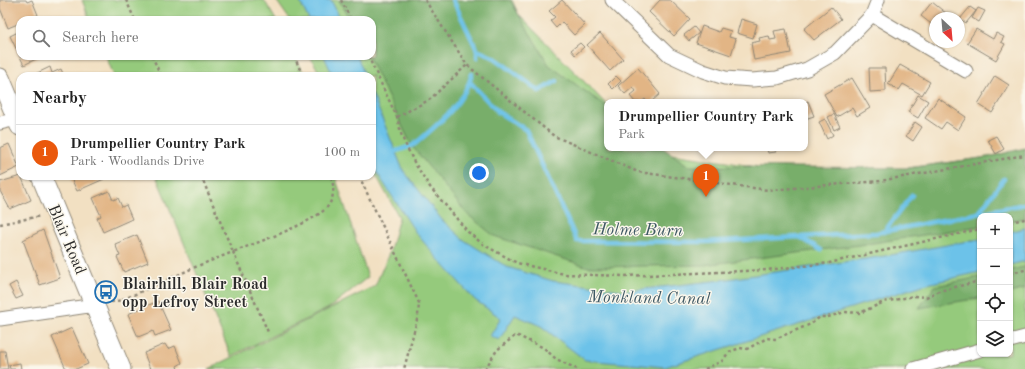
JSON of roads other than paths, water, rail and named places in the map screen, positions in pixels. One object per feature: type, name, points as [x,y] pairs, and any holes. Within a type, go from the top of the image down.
[{"type":"street","points":[[612,0],[669,55],[703,71],[725,78],[752,80],[777,78],[807,69],[835,53],[872,15],[878,0]]},
{"type":"street","points":[[872,15],[966,71]]},
{"type":"street","points":[[0,78],[12,123]]},
{"type":"street","name":"Blair Road","points":[[43,180],[121,369]]},
{"type":"street","points":[[0,319],[95,305]]},
{"type":"street","points":[[1013,340],[1025,337]]},
{"type":"street","points":[[913,369],[977,351]]},
{"type":"water","points":[[299,0],[331,0],[339,16],[307,16]]},
{"type":"water","points":[[326,60],[359,60],[363,72],[331,72]]},
{"type":"water","name":"Monkland Canal","points":[[376,103],[403,170],[442,220],[464,240],[507,267],[553,281],[627,291],[721,280],[885,256],[977,240],[977,273],[923,285],[665,367],[585,360],[541,326],[515,315],[499,340],[490,336],[501,318],[475,300],[416,233],[376,171]]},
{"type":"water","points":[[1025,228],[1025,261],[1013,264],[1013,249],[1013,231]]},
{"type":"waterway","points":[[453,0],[477,50],[477,58]]},
{"type":"waterway","points":[[477,50],[495,58],[539,91],[557,81]]},
{"type":"waterway","points":[[415,144],[449,113],[463,95],[472,74]]},
{"type":"waterway","name":"Holme Burn","points":[[470,82],[498,112],[526,130],[577,241],[704,242],[800,237],[821,250]]},
{"type":"waterway","points":[[390,153],[412,146],[416,142]]},
{"type":"waterway","points":[[978,213],[1004,179]]},
{"type":"waterway","points":[[884,232],[912,195]]},
{"type":"waterway","name":"Holme Burn","points":[[800,237],[876,233],[1025,204]]},
{"type":"place","name":"Drumpellier Country Park","points":[[706,197]]},
{"type":"place","name":"Blairhill, Blair Road opp Lefroy Street","points":[[106,292]]}]
